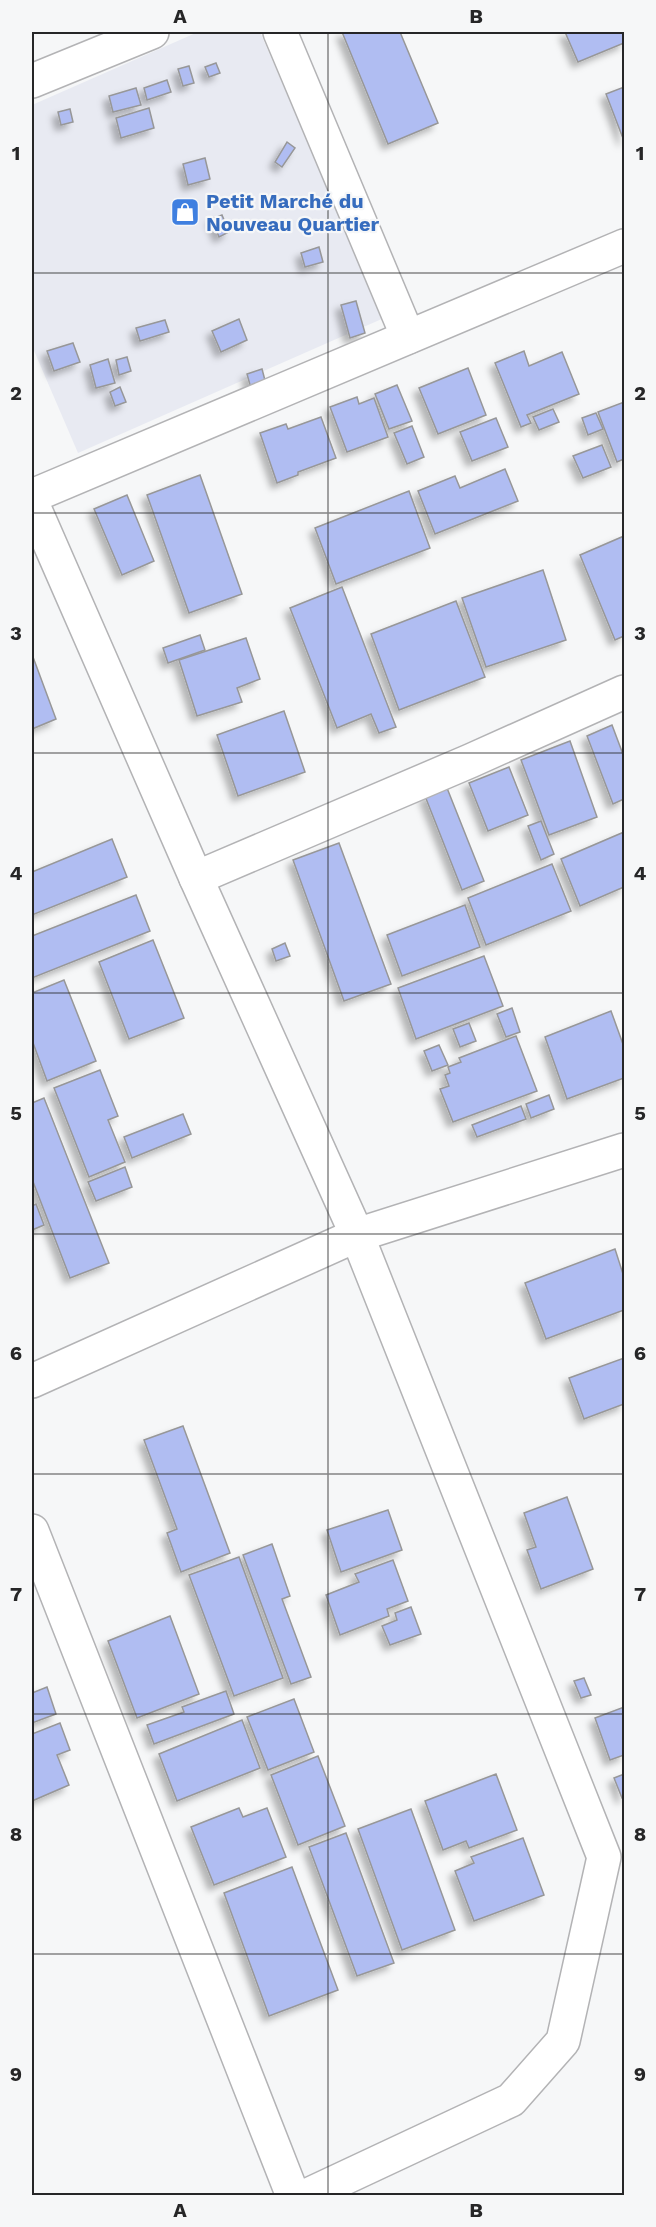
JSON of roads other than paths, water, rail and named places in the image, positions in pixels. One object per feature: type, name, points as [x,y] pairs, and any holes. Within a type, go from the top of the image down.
[{"type":"street","points":[[32,81],[152,32]]},
{"type":"street","points":[[280,32],[408,337]]},
{"type":"street","points":[[32,496],[624,246]]},
{"type":"street","points":[[32,503],[196,878],[357,1235],[604,1857],[563,2040],[511,2100],[306,2196]]},
{"type":"street","points":[[196,878],[471,761],[624,692]]},
{"type":"street","points":[[32,1380],[357,1235],[624,1149]]},
{"type":"street","points":[[32,1531],[293,2196]]},
{"type":"place","name":"Petit Marché du Nouveau Quartier","points":[[185,212]]}]
